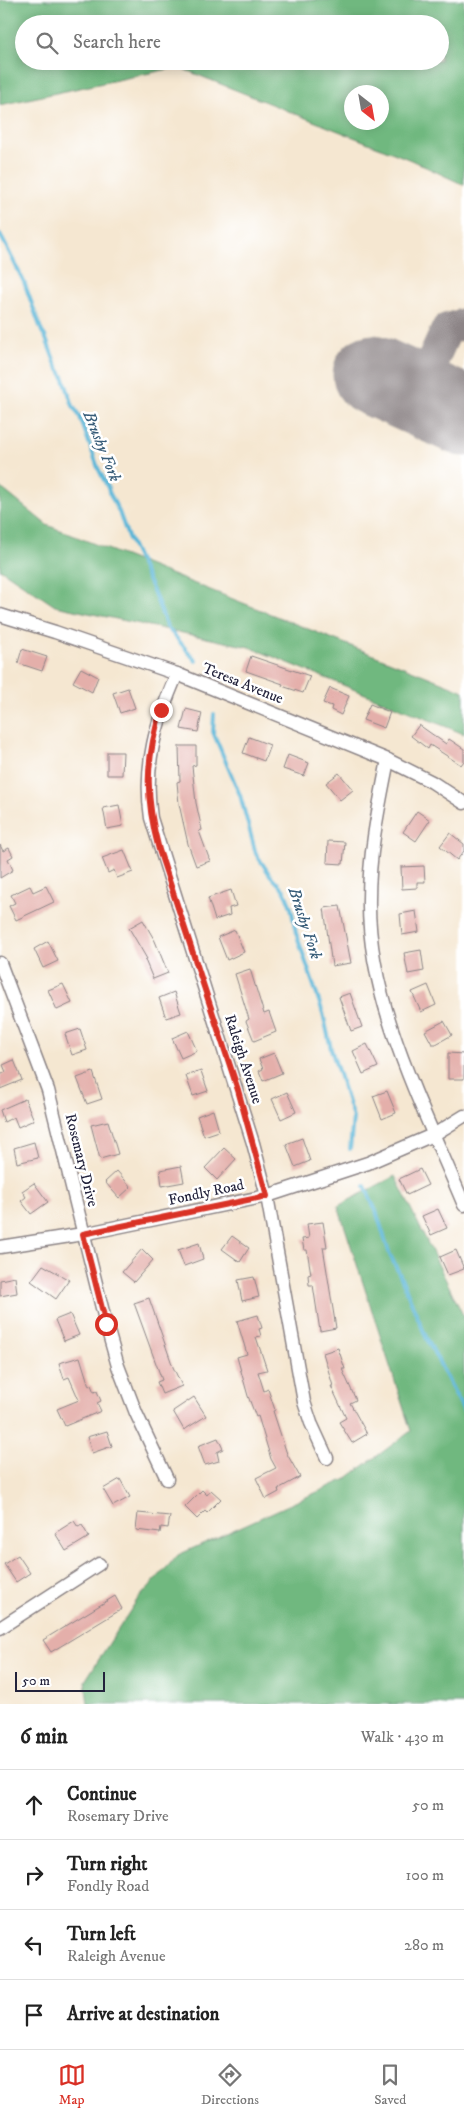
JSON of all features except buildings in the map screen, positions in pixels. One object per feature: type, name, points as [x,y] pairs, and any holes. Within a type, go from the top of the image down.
[{"type":"street","name":"Teresa Avenue","points":[[0,615],[176,674],[388,760],[432,782],[464,804]]},
{"type":"street","name":"Raleigh Avenue","points":[[176,674],[161,710],[150,752],[151,818],[159,850],[238,1090],[267,1196],[304,1402],[311,1423],[327,1458]]},
{"type":"street","points":[[388,760],[369,874],[371,934],[385,1009],[400,1051],[464,1205]]},
{"type":"street","name":"Rosemary Drive","points":[[0,962],[48,1090],[118,1366],[136,1413],[168,1479]]},
{"type":"street","name":"Fondly Road","points":[[0,1247],[83,1234],[267,1196],[343,1173],[435,1134],[464,1116]]},
{"type":"street","points":[[0,1628],[100,1564]]},
{"type":"green space","points":[[0,0],[464,0],[464,185],[411,160],[186,70],[449,70],[449,15],[15,15],[15,70],[164,70],[0,105]]},
{"type":"green space","points":[[0,487],[47,525],[464,691],[464,734],[249,647],[55,606],[0,569]]},
{"type":"green space","points":[[395,1176],[464,1317],[464,1704],[88,1704],[85,1681],[137,1600],[178,1555],[346,1479],[411,1431],[338,1206]]},
{"type":"waterway","name":"Brushy Fork","points":[[0,234],[24,282],[42,332],[56,365],[63,376],[73,406],[80,417],[98,468],[119,512],[167,627],[196,661]]},
{"type":"waterway","name":"Brushy Fork","points":[[214,714],[213,732],[240,795],[256,854],[270,875],[284,890],[291,907],[296,933],[323,1013],[331,1049],[353,1118],[350,1149]]},
{"type":"waterway","name":"Brushy Fork","points":[[365,1186],[376,1211],[390,1255],[426,1337],[464,1411]]},
{"type":"taxiway","points":[[417,395],[447,329],[464,324]]},
{"type":"runway","points":[[373,375],[464,416]]},
{"type":"route","points":[[106,1324],[83,1234],[267,1196],[238,1090],[159,850],[151,818],[149,807],[150,752],[161,710]]}]
